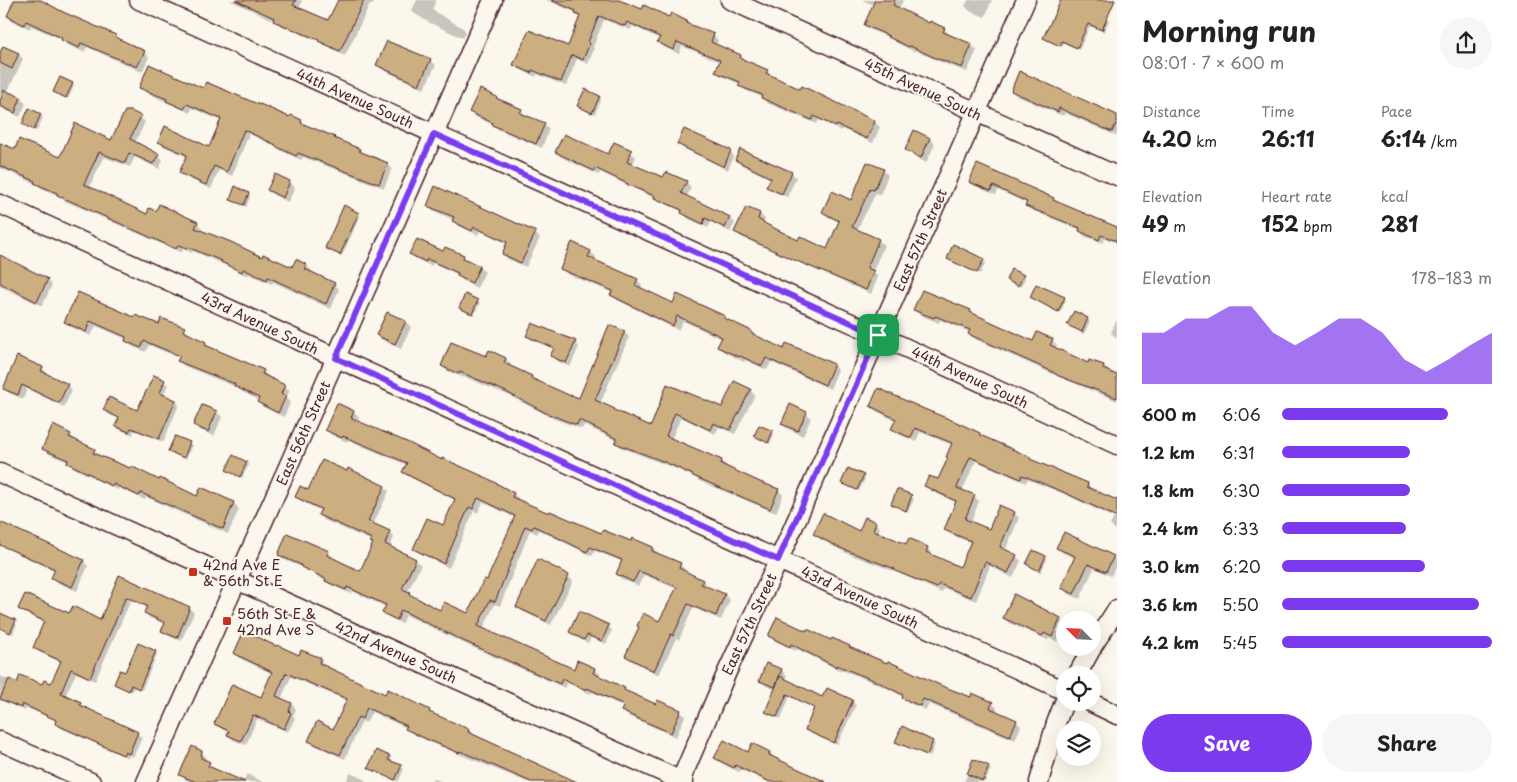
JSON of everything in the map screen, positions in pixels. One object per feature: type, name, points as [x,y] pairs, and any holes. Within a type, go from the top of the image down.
[{"type":"street","name":"44th Avenue South","points":[[139,0],[1117,445]]},
{"type":"street","name":"East 56th Street","points":[[146,782],[336,358],[493,0]]},
{"type":"street","name":"45th Avenue South","points":[[730,0],[1117,176]]},
{"type":"street","name":"East 57th Street","points":[[681,782],[727,672],[1026,0]]},
{"type":"street","name":"43rd Avenue South","points":[[0,204],[1056,687]]},
{"type":"street","name":"42nd Avenue South","points":[[0,472],[681,782]]},
{"type":"street","points":[[1101,633],[1117,609]]},
{"type":"street","points":[[1039,782],[1061,711]]},
{"type":"street","points":[[0,740],[91,782]]},
{"type":"building","points":[[14,0],[41,0],[63,12],[116,35],[115,37],[145,51],[137,67],[81,43],[79,48],[26,21],[24,25],[7,16]]},
{"type":"building","points":[[235,0],[296,0],[293,5],[328,20],[338,0],[364,0],[340,51],[273,21],[274,18]]},
{"type":"building","points":[[551,0],[619,0],[642,9],[644,5],[669,17],[671,13],[687,21],[686,23],[714,34],[711,42],[741,55],[740,58],[768,70],[766,73],[800,89],[802,86],[875,121],[867,139],[814,116],[812,120],[761,98],[762,95],[738,86],[740,82],[715,72],[720,60],[677,42],[673,50],[657,42],[660,37],[627,22],[625,26],[599,16],[583,60],[572,55],[561,82],[532,70],[531,73],[513,65],[529,30],[568,46],[580,16],[575,14],[576,11]]},
{"type":"building","points":[[875,0],[895,0],[893,5],[929,23],[930,21],[945,28],[943,32],[972,44],[962,68],[909,47],[864,25]]},
{"type":"building","points":[[1061,0],[1115,0],[1102,30],[1088,24],[1077,48],[1062,41],[1060,46],[1043,38]]},
{"type":"building","points":[[387,41],[431,59],[419,85],[376,65]]},
{"type":"building","points":[[3,46],[19,53],[12,69],[0,63],[0,53]]},
{"type":"building","points":[[149,64],[203,88],[206,82],[289,117],[291,115],[302,120],[301,123],[388,163],[379,184],[298,153],[296,156],[244,130],[227,172],[214,166],[206,185],[179,173],[187,155],[158,142],[165,126],[209,147],[221,119],[187,104],[184,109],[166,101],[167,99],[139,88]]},
{"type":"building","points":[[1019,71],[1117,115],[1117,122],[1112,132],[1059,108],[1058,112],[1011,91]]},
{"type":"building","points":[[60,77],[73,83],[66,98],[53,92]]},
{"type":"building","points":[[480,89],[522,109],[520,113],[545,123],[536,144],[492,125],[493,123],[469,112]]},
{"type":"building","points":[[585,89],[600,96],[592,113],[577,106]]},
{"type":"building","points":[[4,90],[21,97],[15,113],[0,106]]},
{"type":"building","points":[[29,108],[41,114],[34,130],[22,124]]},
{"type":"building","points":[[125,111],[131,111],[141,116],[130,139],[159,154],[153,164],[129,153],[125,163],[99,152],[84,184],[147,214],[149,208],[156,211],[159,204],[198,222],[195,228],[262,257],[263,254],[292,267],[296,259],[307,265],[305,269],[335,283],[326,304],[268,277],[267,280],[243,269],[242,272],[222,261],[187,247],[178,245],[176,249],[57,195],[57,193],[34,183],[35,181],[0,166],[0,143],[15,149],[19,139],[60,157],[75,123],[111,140]]},
{"type":"building","points":[[684,129],[731,150],[724,167],[677,144]]},
{"type":"building","points":[[914,130],[930,138],[921,158],[905,150]]},
{"type":"building","points":[[564,134],[608,154],[614,142],[632,150],[627,162],[663,177],[666,172],[687,181],[681,193],[730,217],[725,228],[705,218],[703,224],[681,213],[682,210],[654,198],[655,196],[595,168],[594,171],[555,152]]},
{"type":"building","points":[[740,149],[792,172],[782,194],[766,187],[771,178],[735,160]]},
{"type":"building","points":[[867,162],[884,169],[874,190],[870,189],[852,227],[879,239],[867,268],[874,271],[866,290],[734,232],[746,207],[760,213],[758,219],[766,224],[798,240],[800,236],[827,249],[839,221],[822,212],[832,191],[851,200]]},
{"type":"building","points":[[977,164],[1054,198],[1053,200],[1117,227],[1117,241],[1101,235],[1099,240],[1079,231],[1080,228],[1025,206],[1027,202],[993,186],[991,191],[969,182]]},
{"type":"building","points":[[275,174],[290,181],[283,198],[267,190]]},
{"type":"building","points":[[235,186],[249,193],[244,205],[230,200]]},
{"type":"building","points":[[435,186],[536,232],[521,263],[502,254],[507,242],[474,227],[472,231],[452,221],[454,217],[427,206]]},
{"type":"building","points":[[344,205],[359,213],[340,255],[325,248]]},
{"type":"building","points":[[417,239],[443,251],[445,247],[464,255],[463,258],[480,266],[472,283],[457,276],[458,273],[427,259],[426,262],[409,254]]},
{"type":"building","points":[[572,242],[591,251],[588,257],[638,279],[635,285],[673,303],[677,294],[725,316],[724,318],[784,349],[786,343],[834,364],[825,385],[766,358],[762,366],[739,357],[717,347],[722,337],[677,316],[673,326],[610,295],[613,291],[560,269]]},
{"type":"building","points":[[953,244],[984,259],[977,273],[947,259]]},
{"type":"building","points":[[0,255],[48,279],[37,302],[0,283]]},
{"type":"building","points":[[1011,269],[1024,275],[1018,286],[1006,280]]},
{"type":"building","points":[[1036,284],[1065,297],[1058,312],[1030,297]]},
{"type":"building","points":[[922,290],[971,310],[970,312],[1033,341],[1037,332],[1053,339],[1050,345],[1088,363],[1089,360],[1104,365],[1103,369],[1117,375],[1117,398],[1059,376],[968,334],[970,330],[935,316],[934,318],[913,310]]},
{"type":"building","points":[[78,292],[134,317],[135,315],[159,324],[161,318],[185,327],[183,331],[206,342],[205,345],[264,370],[262,374],[285,385],[281,394],[286,396],[278,413],[257,402],[259,398],[234,386],[235,384],[177,361],[180,356],[144,341],[141,348],[125,341],[126,337],[90,321],[86,332],[64,322]]},
{"type":"building","points":[[465,294],[478,300],[472,314],[459,308]]},
{"type":"building","points":[[1074,311],[1088,318],[1082,332],[1067,325]]},
{"type":"building","points":[[387,312],[406,321],[395,344],[376,335]]},
{"type":"building","points":[[532,323],[576,341],[566,363],[550,356],[554,348],[526,336]]},
{"type":"building","points":[[609,325],[625,331],[595,400],[614,410],[651,426],[667,384],[722,407],[734,381],[751,389],[730,430],[713,423],[710,430],[675,413],[666,436],[722,460],[721,464],[779,489],[770,509],[667,463],[615,443],[617,439],[579,420],[577,425],[548,414],[504,391],[441,366],[451,342],[486,356],[489,350],[506,358],[504,363],[532,376],[531,378],[579,398]]},
{"type":"building","points":[[17,356],[43,367],[41,371],[68,384],[59,403],[22,385],[18,395],[3,389]]},
{"type":"building","points":[[154,375],[165,380],[160,393],[176,400],[159,439],[131,428],[129,432],[115,426],[119,418],[103,410],[109,397],[137,410]]},
{"type":"building","points":[[878,388],[980,433],[980,435],[1030,457],[1030,459],[1088,483],[1087,487],[1117,500],[1117,517],[1022,475],[1021,479],[970,457],[957,488],[975,495],[965,519],[989,529],[999,505],[1015,512],[1000,547],[1017,555],[1008,573],[985,562],[971,597],[939,584],[937,588],[895,571],[895,569],[840,548],[813,534],[823,513],[859,531],[865,517],[876,522],[873,530],[906,544],[909,538],[928,547],[926,552],[960,567],[971,541],[944,530],[956,501],[924,486],[929,476],[938,479],[948,458],[946,457],[952,443],[915,428],[911,438],[891,429],[896,419],[870,406]]},
{"type":"building","points":[[337,403],[354,411],[351,418],[409,443],[442,460],[442,458],[487,478],[514,493],[512,497],[601,533],[603,530],[631,541],[632,538],[653,547],[652,551],[681,563],[679,568],[703,580],[701,584],[725,594],[716,616],[688,604],[673,636],[671,634],[654,671],[625,656],[639,627],[637,626],[643,613],[659,621],[677,587],[639,571],[633,582],[616,574],[622,560],[590,547],[587,552],[534,526],[532,529],[525,526],[495,602],[490,600],[478,626],[574,669],[577,660],[595,668],[593,673],[625,688],[624,690],[656,704],[657,700],[681,710],[671,733],[621,711],[624,705],[587,688],[586,690],[562,679],[560,684],[459,639],[401,610],[397,620],[382,613],[386,605],[347,587],[346,590],[325,581],[326,579],[301,567],[301,565],[278,555],[287,533],[329,551],[327,555],[360,571],[373,543],[370,542],[372,539],[318,515],[321,509],[295,497],[300,486],[308,490],[322,460],[347,471],[348,468],[385,486],[368,521],[390,531],[385,544],[416,559],[402,589],[440,610],[444,602],[468,613],[484,579],[487,580],[515,516],[478,498],[473,509],[469,507],[444,564],[413,549],[427,518],[443,525],[455,499],[402,472],[407,463],[325,430]]},
{"type":"building","points":[[790,404],[807,412],[798,431],[781,424]]},
{"type":"building","points":[[202,405],[217,411],[208,432],[193,425]]},
{"type":"building","points":[[53,425],[71,434],[69,437],[95,449],[93,453],[130,468],[131,466],[197,496],[201,487],[234,502],[223,529],[141,493],[139,496],[94,478],[94,476],[67,463],[68,460],[42,449]]},
{"type":"building","points":[[759,425],[773,431],[768,443],[754,436]]},
{"type":"building","points":[[175,436],[190,442],[184,458],[168,451]]},
{"type":"building","points":[[233,455],[247,462],[240,477],[226,470]]},
{"type":"building","points":[[848,468],[864,475],[857,490],[841,483]]},
{"type":"building","points":[[897,489],[912,495],[906,511],[891,504]]},
{"type":"building","points":[[0,522],[84,560],[72,587],[51,578],[55,569],[0,545]]},
{"type":"building","points":[[1064,532],[1114,556],[1106,572],[1088,564],[1074,594],[1061,588],[1075,556],[1056,548]]},
{"type":"building","points":[[1033,550],[1046,556],[1039,571],[1026,564]]},
{"type":"building","points":[[538,559],[569,575],[546,621],[516,607]]},
{"type":"building","points":[[119,575],[190,607],[177,638],[161,631],[165,623],[144,613],[147,606],[126,597],[90,678],[71,669],[61,693],[81,702],[80,705],[138,732],[129,754],[125,752],[123,755],[55,724],[56,720],[22,704],[21,708],[0,699],[9,679],[17,683],[20,675],[42,684],[44,680],[51,683],[61,661],[33,648],[44,621],[18,609],[25,594],[69,613],[73,606],[100,620]]},
{"type":"building","points":[[1014,594],[1056,615],[1056,629],[1052,637],[1044,633],[1042,636],[1003,618]]},
{"type":"building","points":[[579,611],[609,625],[602,641],[587,635],[584,640],[569,632]]},
{"type":"building","points":[[0,613],[16,620],[10,633],[0,628]]},
{"type":"building","points":[[777,617],[806,631],[807,629],[831,640],[832,638],[887,663],[888,661],[942,686],[971,697],[972,693],[993,702],[990,708],[1017,720],[1010,736],[923,699],[920,706],[902,698],[903,695],[878,682],[836,665],[836,667],[791,644],[790,647],[768,636]]},
{"type":"building","points":[[244,631],[299,655],[301,650],[321,658],[319,663],[385,694],[388,689],[430,710],[429,712],[469,729],[468,732],[577,782],[531,782],[460,751],[459,753],[422,737],[405,729],[407,726],[367,708],[362,719],[358,717],[340,755],[308,741],[317,721],[333,729],[347,699],[286,673],[276,696],[292,703],[289,711],[291,713],[284,729],[253,715],[241,741],[227,735],[229,731],[214,724],[232,684],[261,697],[272,672],[234,653]]},
{"type":"building","points":[[138,643],[156,651],[139,689],[131,685],[129,691],[114,684],[120,670],[125,672]]},
{"type":"building","points":[[766,663],[782,669],[775,687],[759,681]]},
{"type":"building","points":[[780,676],[822,697],[827,688],[853,700],[834,743],[805,730],[814,708],[787,694],[777,717],[765,712]]},
{"type":"building","points":[[902,726],[933,741],[927,755],[895,742]]},
{"type":"building","points":[[724,740],[748,752],[752,743],[770,752],[769,755],[826,782],[770,782],[735,765],[734,768],[714,758]]},
{"type":"building","points":[[192,746],[202,751],[201,758],[210,762],[208,766],[245,782],[196,782],[179,775]]},
{"type":"building","points":[[376,750],[390,756],[388,760],[402,765],[395,780],[368,768]]},
{"type":"building","points":[[973,759],[989,766],[983,781],[967,774]]},
{"type":"place","name":"42nd Ave E & 56th St E","points":[[193,572]]},
{"type":"place","name":"56th St E & 42nd Ave S","points":[[227,621]]},
{"type":"route","points":[[434,134],[878,335],[778,560],[336,358],[434,134]]}]
